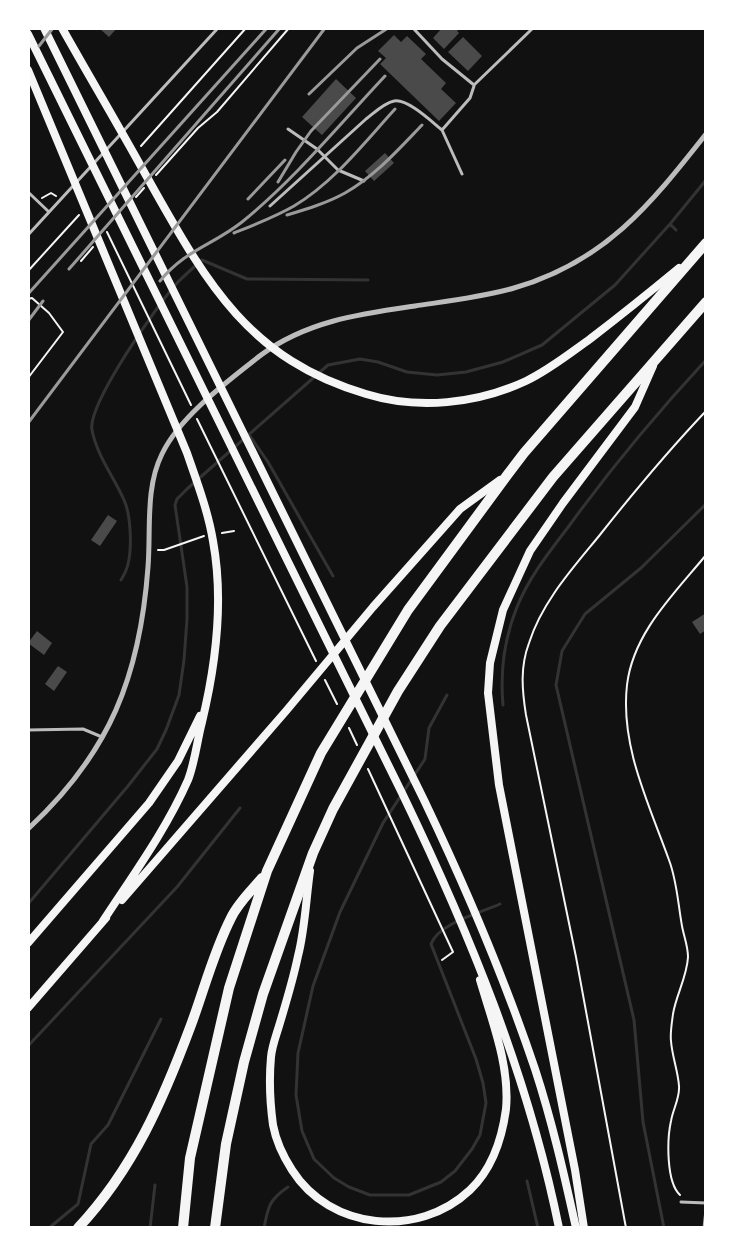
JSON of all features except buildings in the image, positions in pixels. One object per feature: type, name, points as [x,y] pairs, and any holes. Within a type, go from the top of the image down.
[{"type":"highway","points":[[183,1227],[190,1158],[229,988],[267,871],[327,742],[408,610],[508,474],[705,243]]},
{"type":"highway","points":[[215,1227],[226,1144],[244,1062],[263,994],[313,853],[360,758],[398,691],[440,626],[553,477],[705,302]]},
{"type":"highway","points":[[78,1227],[122,1175],[144,1136],[171,1077],[232,916],[267,871]]},
{"type":"main road","points":[[44,28],[424,800],[496,960],[536,1072],[576,1227]]},
{"type":"main road","points":[[62,28],[184,242],[212,284],[252,331],[279,354],[318,377],[352,390],[401,402],[449,402],[498,392],[525,381],[558,363],[697,254]]},
{"type":"main road","points":[[28,34],[402,793],[463,924],[494,1002],[523,1087],[559,1227]]},
{"type":"main road","points":[[28,70],[188,453],[203,497],[218,573],[217,626],[207,702],[188,778],[165,825],[103,921]]},
{"type":"main road","points":[[584,1227],[575,1170],[508,838],[495,760],[488,693],[490,663],[502,610],[530,551],[635,407],[657,358]]},
{"type":"main road","points":[[28,1008],[460,509],[508,474]]},
{"type":"main road","points":[[28,943],[149,803],[178,760],[207,702]]},
{"type":"main road","points":[[313,853],[299,954],[271,1055],[270,1097],[273,1127],[283,1155],[300,1183],[333,1209],[358,1219],[386,1222],[410,1220],[433,1213],[452,1204],[470,1189],[483,1174],[495,1154],[503,1123],[506,1084],[493,1026],[463,924]]},
{"type":"street","points":[[28,829],[78,777],[103,738],[123,696],[138,645],[144,611],[153,483],[161,455],[171,439],[201,407],[268,350],[304,329],[334,320],[490,294],[555,274],[588,256],[629,223],[672,176],[705,134]]},
{"type":"lane","points":[[28,235],[218,28]]},
{"type":"lane","points":[[413,28],[442,59],[474,85]]},
{"type":"lane","points":[[442,130],[470,98],[474,85],[533,28]]},
{"type":"lane","points":[[270,206],[366,119],[394,100],[404,101],[442,130],[462,174]]},
{"type":"lane","points":[[288,129],[317,148],[338,170],[364,181]]},
{"type":"lane","points":[[28,192],[49,212]]},
{"type":"lane","points":[[28,730],[83,729],[103,738]]},
{"type":"lane","points":[[681,1202],[705,1203]]},
{"type":"lane","points":[[704,1227],[705,1210]]},
{"type":"path","points":[[150,181],[198,128],[217,112],[289,28]]},
{"type":"path","points":[[135,199],[144,188]]},
{"type":"path","points":[[38,202],[51,193],[60,200]]},
{"type":"path","points":[[112,225],[105,233],[317,662]]},
{"type":"path","points":[[81,261],[96,243]]},
{"type":"path","points":[[28,378],[63,332],[49,313],[32,298],[29,300]]},
{"type":"path","points":[[626,1227],[576,957],[524,706],[522,674],[529,641],[557,588],[631,496],[705,411]]},
{"type":"path","points":[[219,533],[234,531]]},
{"type":"path","points":[[149,550],[164,550],[205,536]]},
{"type":"path","points":[[681,1202],[684,1198],[673,1188],[668,1153],[669,1131],[680,1088],[671,1042],[673,1012],[686,972],[688,946],[682,930],[675,880],[633,756],[627,723],[626,688],[630,663],[641,639],[653,620],[705,555]]},
{"type":"path","points":[[322,672],[341,712]]},
{"type":"path","points":[[346,722],[360,752]]},
{"type":"path","points":[[365,762],[453,952],[442,960]]},
{"type":"waterway","points":[[28,904],[157,749],[179,695],[184,660],[187,587],[175,505],[177,499],[328,365],[360,359],[378,362],[407,372],[437,375],[466,372],[503,362],[542,345],[615,285],[706,180]]},
{"type":"waterway","points":[[670,224],[676,230]]},
{"type":"waterway","points":[[121,580],[127,568],[130,549],[128,514],[124,500],[94,440],[93,417],[126,354],[178,282],[202,260],[247,279],[368,280]]},
{"type":"waterway","points":[[503,705],[502,680],[506,643],[513,619],[528,585],[547,555],[618,462],[706,360]]},
{"type":"waterway","points":[[250,436],[268,462],[333,576]]},
{"type":"waterway","points":[[664,1228],[643,1122],[634,1020],[556,685],[562,651],[585,614],[641,568],[706,504]]},
{"type":"waterway","points":[[447,695],[429,728],[425,759],[383,823],[340,912],[313,986],[298,1053],[296,1095],[302,1131],[314,1159],[334,1178],[349,1187],[370,1195],[409,1195],[441,1182],[455,1171],[480,1135],[486,1103],[483,1083],[476,1059],[431,944],[435,937],[451,924],[500,904]]},
{"type":"waterway","points":[[28,1046],[177,887],[240,808]]},
{"type":"waterway","points":[[49,1228],[78,1204],[91,1144],[108,1125],[161,1019]]},
{"type":"waterway","points":[[527,1181],[538,1228]]},
{"type":"waterway","points":[[150,1228],[155,1185]]},
{"type":"waterway","points":[[264,1228],[271,1204],[277,1195],[288,1187]]},
{"type":"railway","points":[[39,46],[53,28]]},
{"type":"railway","points":[[28,294],[267,28]]},
{"type":"railway","points":[[69,269],[280,28]]},
{"type":"railway","points":[[28,423],[325,28]]},
{"type":"railway","points":[[309,94],[357,48],[388,28]]},
{"type":"railway","points":[[278,182],[311,131],[380,59]]},
{"type":"railway","points":[[160,281],[179,262],[231,230],[261,205],[298,170],[385,76]]},
{"type":"railway","points":[[234,233],[294,206],[322,186],[395,109]]},
{"type":"railway","points":[[287,215],[331,200],[356,186],[386,162],[422,125]]},
{"type":"railway","points":[[248,199],[285,160]]},
{"type":"railway","points":[[28,321],[43,301]]}]
